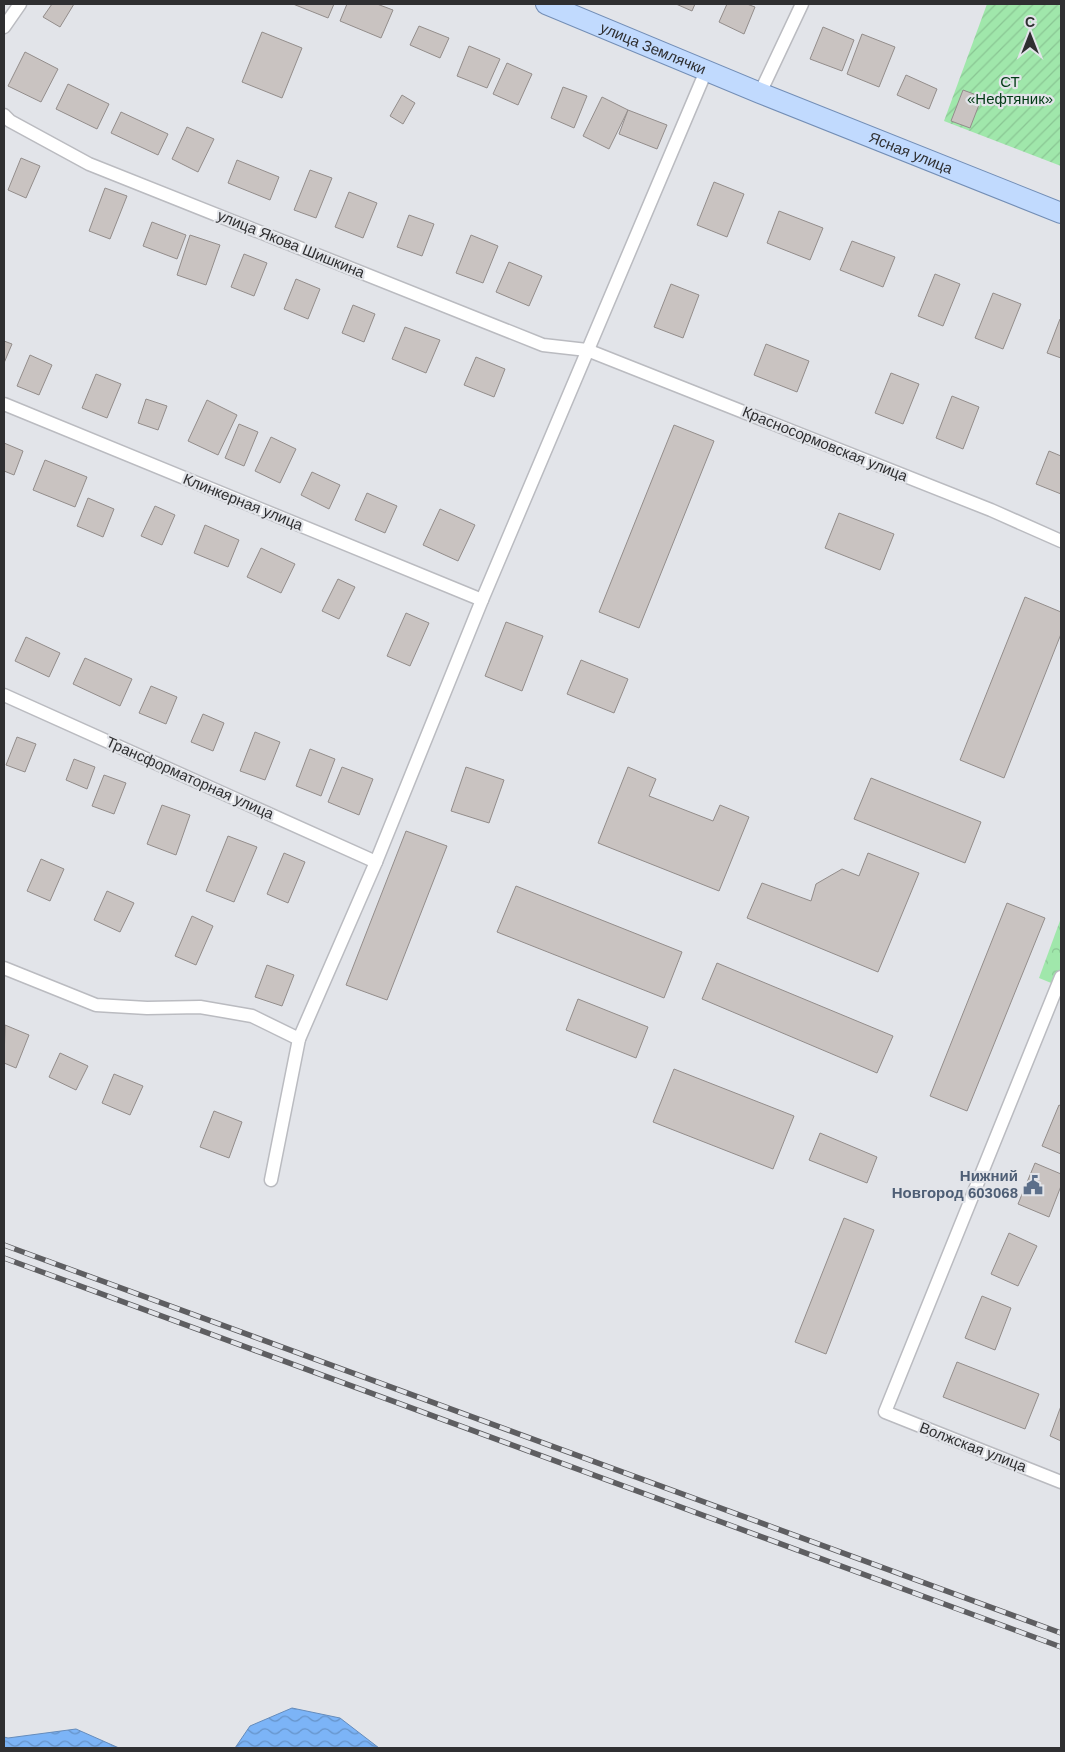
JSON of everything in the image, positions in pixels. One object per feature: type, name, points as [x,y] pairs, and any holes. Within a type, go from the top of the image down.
[{"type":"main road","name":"улица Землячки","points":[[546,4],[760,93]]},
{"type":"main road","name":"Ясная улица","points":[[760,93],[1061,213]]},
{"type":"street","points":[[4,27],[20,4]]},
{"type":"street","points":[[760,93],[802,4]]},
{"type":"street","points":[[271,1180],[300,1040],[376,862],[482,600],[706,71]]},
{"type":"street","name":"улица Якова Шишкина","points":[[4,114],[10,121],[98,168],[543,345],[587,350]]},
{"type":"street","name":"Красносормовская улица","points":[[587,350],[982,507],[1061,541]]},
{"type":"street","name":"Клинкерная улица","points":[[4,404],[482,600]]},
{"type":"street","name":"Трансформаторная улица","points":[[4,695],[376,862]]},
{"type":"street","points":[[4,968],[96,1005],[147,1008],[200,1007],[252,1016],[300,1040]]},
{"type":"street","points":[[1058,994],[1061,977]]},
{"type":"street","name":"Волжская улица","points":[[1058,994],[885,1412],[1061,1482]]},
{"type":"green space","name":"СТ «Нефтяник»","points":[[987,4],[1061,4],[1061,166],[944,121]]},
{"type":"green space","points":[[1061,918],[1061,987],[1039,978]]},
{"type":"water","points":[[292,1708],[340,1718],[379,1748],[235,1748],[250,1726]]},
{"type":"water","points":[[76,1729],[119,1748],[4,1748],[4,1737]]},
{"type":"building","points":[[52,4],[74,4],[60,27],[43,17]]},
{"type":"building","points":[[293,4],[334,4],[328,18]]},
{"type":"building","points":[[347,4],[377,4],[393,10],[381,38],[340,21]]},
{"type":"building","points":[[676,4],[695,4],[692,11]]},
{"type":"building","points":[[727,4],[747,4],[755,7],[744,34],[719,22]]},
{"type":"building","points":[[419,26],[449,38],[440,58],[410,45]]},
{"type":"building","points":[[823,27],[854,40],[842,71],[810,59]]},
{"type":"building","points":[[262,32],[302,48],[282,98],[242,82]]},
{"type":"building","points":[[862,34],[895,47],[879,87],[847,74]]},
{"type":"building","points":[[469,46],[500,59],[487,88],[457,76]]},
{"type":"building","points":[[25,52],[58,69],[41,102],[8,86]]},
{"type":"building","points":[[507,63],[532,74],[518,105],[493,94]]},
{"type":"building","points":[[906,75],[937,89],[929,109],[897,95]]},
{"type":"building","points":[[68,84],[109,104],[97,129],[56,109]]},
{"type":"building","points":[[563,87],[587,96],[574,128],[551,118]]},
{"type":"building","points":[[963,90],[982,97],[970,128],[951,121]]},
{"type":"building","points":[[402,95],[415,103],[403,124],[390,116]]},
{"type":"building","points":[[602,97],[628,110],[609,149],[583,136]]},
{"type":"building","points":[[628,110],[667,125],[657,149],[619,134]]},
{"type":"building","points":[[121,112],[168,134],[158,155],[111,133]]},
{"type":"building","points":[[187,127],[214,139],[198,172],[172,159]]},
{"type":"building","points":[[21,158],[40,166],[26,198],[8,190]]},
{"type":"building","points":[[237,160],[279,177],[270,200],[228,183]]},
{"type":"building","points":[[310,170],[332,178],[316,218],[294,210]]},
{"type":"building","points":[[714,182],[744,194],[727,237],[697,225]]},
{"type":"building","points":[[105,188],[127,196],[110,239],[89,231]]},
{"type":"building","points":[[349,192],[377,203],[363,238],[335,227]]},
{"type":"building","points":[[779,211],[823,228],[810,260],[767,243]]},
{"type":"building","points":[[409,215],[434,224],[422,256],[397,247]]},
{"type":"building","points":[[152,222],[186,235],[177,259],[143,246]]},
{"type":"building","points":[[190,235],[220,245],[206,285],[177,275]]},
{"type":"building","points":[[471,235],[498,246],[483,283],[456,273]]},
{"type":"building","points":[[852,241],[895,257],[883,287],[840,270]]},
{"type":"building","points":[[244,254],[267,263],[254,296],[231,287]]},
{"type":"building","points":[[509,262],[542,276],[529,306],[496,292]]},
{"type":"building","points":[[935,274],[960,284],[943,326],[918,316]]},
{"type":"building","points":[[296,279],[320,289],[308,319],[284,309]]},
{"type":"building","points":[[671,284],[699,295],[683,338],[654,327]]},
{"type":"building","points":[[993,293],[1021,304],[1003,349],[975,338]]},
{"type":"building","points":[[353,305],[375,314],[364,342],[342,333]]},
{"type":"building","points":[[1061,320],[1061,358],[1047,353]]},
{"type":"building","points":[[405,327],[440,340],[426,373],[392,359]]},
{"type":"building","points":[[4,341],[12,344],[4,363]]},
{"type":"building","points":[[766,344],[809,361],[797,392],[754,375]]},
{"type":"building","points":[[30,355],[52,365],[39,395],[17,386]]},
{"type":"building","points":[[476,357],[505,369],[494,397],[464,385]]},
{"type":"building","points":[[891,373],[919,384],[903,424],[875,413]]},
{"type":"building","points":[[96,374],[121,384],[107,418],[82,408]]},
{"type":"building","points":[[952,396],[979,407],[963,449],[936,438]]},
{"type":"building","points":[[146,399],[167,406],[158,430],[138,423]]},
{"type":"building","points":[[207,400],[237,415],[218,455],[188,441]]},
{"type":"building","points":[[239,424],[258,432],[244,466],[225,458]]},
{"type":"building","points":[[674,425],[714,441],[639,628],[599,612]]},
{"type":"building","points":[[271,437],[296,449],[280,483],[255,471]]},
{"type":"building","points":[[4,443],[23,451],[14,475],[4,471]]},
{"type":"building","points":[[1049,451],[1061,456],[1061,494],[1036,484]]},
{"type":"building","points":[[45,460],[87,477],[75,507],[33,490]]},
{"type":"building","points":[[312,472],[340,485],[329,509],[301,495]]},
{"type":"building","points":[[367,493],[397,506],[385,533],[355,520]]},
{"type":"building","points":[[88,498],[114,509],[103,537],[77,526]]},
{"type":"building","points":[[155,506],[175,515],[162,545],[141,536]]},
{"type":"building","points":[[440,509],[475,525],[458,561],[423,545]]},
{"type":"building","points":[[839,513],[894,534],[880,570],[825,548]]},
{"type":"building","points":[[205,525],[239,540],[228,567],[194,553]]},
{"type":"building","points":[[261,548],[295,564],[281,593],[247,577]]},
{"type":"building","points":[[338,579],[355,587],[339,619],[322,611]]},
{"type":"building","points":[[1025,597],[1061,612],[1061,634],[1004,778],[960,760]]},
{"type":"building","points":[[406,613],[429,623],[410,666],[387,656]]},
{"type":"building","points":[[506,622],[543,636],[522,691],[485,676]]},
{"type":"building","points":[[26,637],[60,653],[49,677],[15,661]]},
{"type":"building","points":[[85,658],[132,679],[120,706],[73,684]]},
{"type":"building","points":[[581,660],[628,679],[614,713],[567,694]]},
{"type":"building","points":[[151,686],[177,697],[166,724],[139,713]]},
{"type":"building","points":[[203,714],[224,723],[213,751],[191,742]]},
{"type":"building","points":[[255,732],[280,742],[265,780],[240,771]]},
{"type":"building","points":[[17,737],[36,744],[25,772],[6,765]]},
{"type":"building","points":[[310,749],[335,759],[321,796],[296,786]]},
{"type":"building","points":[[74,759],[95,767],[87,789],[66,780]]},
{"type":"building","points":[[342,767],[373,779],[359,815],[328,802]]},
{"type":"building","points":[[466,767],[504,780],[489,823],[451,811]]},
{"type":"building","points":[[628,767],[656,779],[649,796],[713,821],[720,805],[749,817],[719,891],[598,843]]},
{"type":"building","points":[[104,775],[126,783],[114,814],[92,806]]},
{"type":"building","points":[[871,778],[981,822],[965,863],[854,819]]},
{"type":"building","points":[[162,805],[190,815],[176,855],[147,844]]},
{"type":"building","points":[[406,831],[447,846],[387,1000],[346,985]]},
{"type":"building","points":[[228,836],[257,847],[234,902],[206,891]]},
{"type":"building","points":[[284,853],[305,862],[288,903],[267,894]]},
{"type":"building","points":[[868,853],[919,873],[878,972],[747,918],[762,883],[811,901],[816,884],[842,869],[859,876]]},
{"type":"building","points":[[41,859],[64,869],[50,901],[27,891]]},
{"type":"building","points":[[516,886],[682,952],[664,998],[497,932]]},
{"type":"building","points":[[107,891],[134,903],[120,932],[94,920]]},
{"type":"building","points":[[1007,903],[1045,918],[967,1111],[930,1096]]},
{"type":"building","points":[[192,916],[213,926],[196,965],[175,956]]},
{"type":"building","points":[[717,963],[893,1036],[877,1073],[702,999]]},
{"type":"building","points":[[267,965],[294,975],[282,1006],[255,997]]},
{"type":"building","points":[[578,999],[648,1027],[636,1058],[566,1030]]},
{"type":"building","points":[[5,1025],[29,1035],[16,1068],[4,1063]]},
{"type":"building","points":[[60,1053],[88,1066],[76,1090],[49,1077]]},
{"type":"building","points":[[674,1069],[794,1116],[773,1169],[653,1122]]},
{"type":"building","points":[[114,1074],[143,1086],[130,1115],[102,1103]]},
{"type":"building","points":[[1059,1105],[1061,1106],[1061,1154],[1042,1146]]},
{"type":"building","points":[[214,1111],[242,1122],[229,1158],[200,1147]]},
{"type":"building","points":[[820,1133],[877,1157],[867,1183],[809,1160]]},
{"type":"building","points":[[1035,1163],[1061,1174],[1061,1186],[1049,1217],[1018,1204]]},
{"type":"building","points":[[844,1218],[874,1230],[826,1354],[795,1342]]},
{"type":"building","points":[[1009,1233],[1037,1246],[1018,1286],[991,1274]]},
{"type":"building","points":[[982,1296],[1011,1308],[995,1350],[965,1338]]},
{"type":"building","points":[[957,1362],[1039,1394],[1025,1429],[943,1397]]},
{"type":"building","points":[[1061,1406],[1061,1441],[1050,1436]]},
{"type":"railway","points":[[4,1245],[1061,1633]]},
{"type":"railway","points":[[4,1258],[1061,1647]]},
{"type":"place","name":"Нижний Новгород 603068","points":[[1033,1185]]}]
